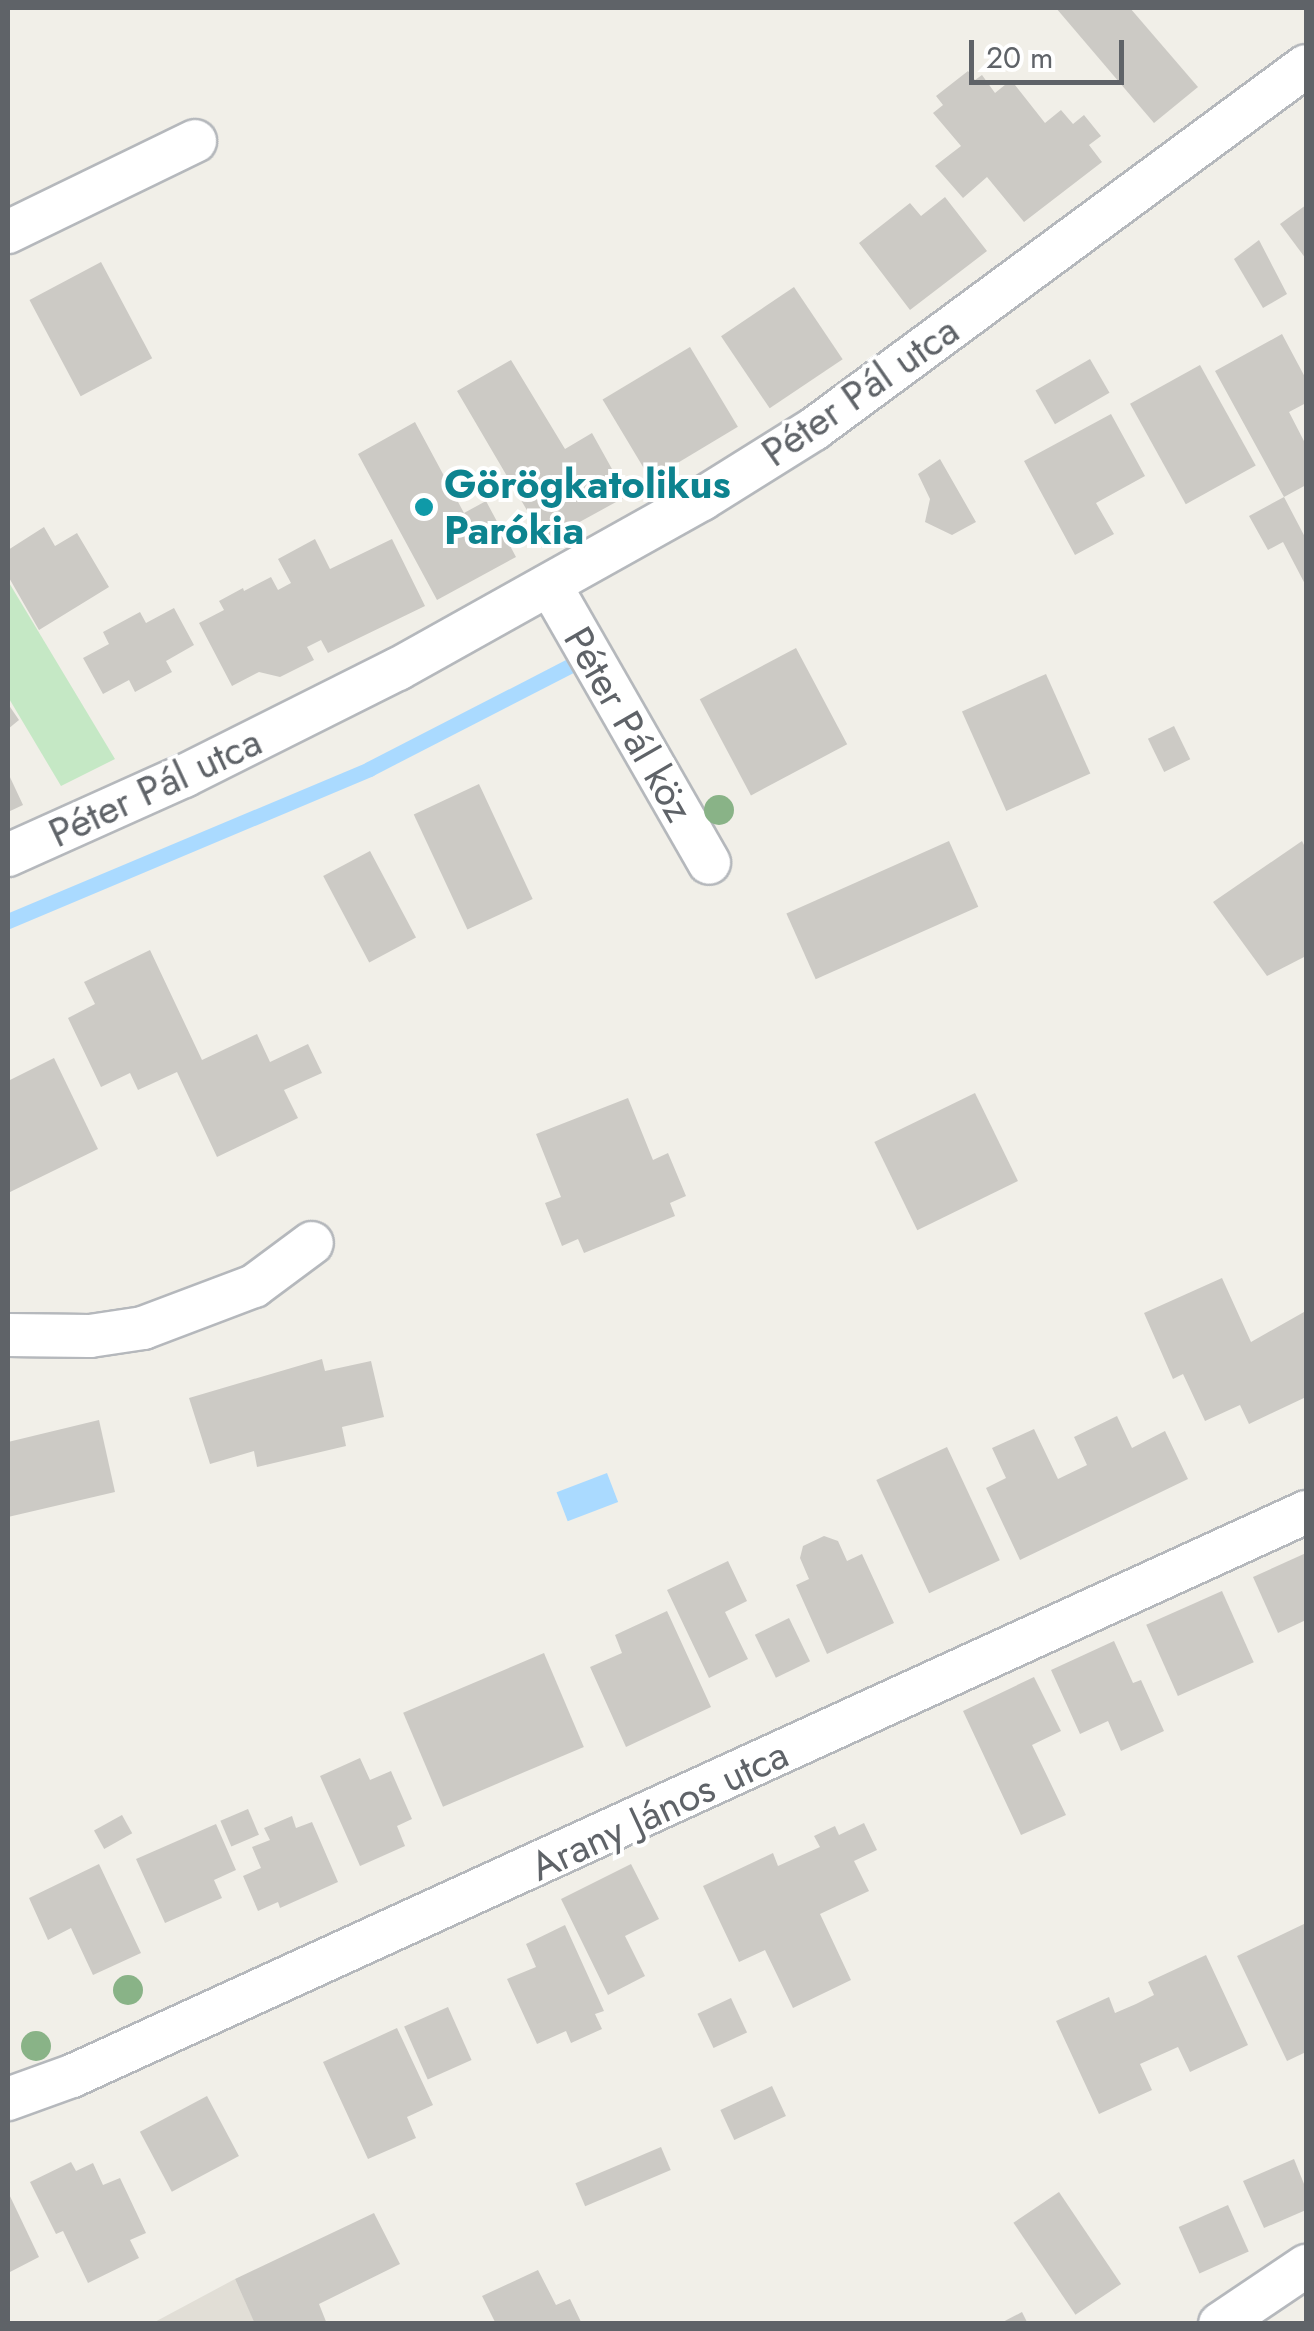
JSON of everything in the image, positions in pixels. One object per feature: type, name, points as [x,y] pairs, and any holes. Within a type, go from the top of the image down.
[{"type":"street","name":"Péter Pál utca","points":[[8,855],[184,776],[398,670],[814,428],[1306,66]]},
{"type":"street","points":[[8,232],[195,142]]},
{"type":"street","name":"Péter Pál köz","points":[[550,585],[708,864]]},
{"type":"street","points":[[8,1335],[90,1336],[142,1328],[254,1286],[312,1243]]},
{"type":"street","name":"Arany János utca","points":[[8,2099],[72,2076],[418,1920],[1306,1512]]},
{"type":"street","points":[[1220,2324],[1306,2266]]},
{"type":"shaded area","points":[[235,2279],[255,2323],[151,2324]]},
{"type":"green space","points":[[8,581],[115,759],[61,786],[8,697]]},
{"type":"water","points":[[607,1473],[618,1502],[568,1521],[557,1492]]},
{"type":"building","points":[[1056,8],[1130,8],[1198,87],[1154,123]]},
{"type":"building","points":[[968,71],[975,80],[982,75],[995,93],[1011,80],[1045,123],[1061,110],[1073,124],[1084,115],[1101,136],[1089,145],[1102,162],[1024,222],[987,177],[963,198],[935,166],[961,146],[933,113],[943,105],[936,96]]},
{"type":"building","points":[[945,197],[987,251],[910,310],[859,243],[910,203],[921,216]]},
{"type":"building","points":[[1306,205],[1306,259],[1280,224]]},
{"type":"building","points":[[1259,240],[1287,294],[1263,308],[1234,259]]},
{"type":"building","points":[[101,262],[152,358],[81,396],[29,300]]},
{"type":"building","points":[[794,287],[843,359],[770,408],[721,336]]},
{"type":"building","points":[[1282,334],[1306,379],[1306,403],[1289,412],[1306,445],[1306,485],[1284,497],[1215,371]]},
{"type":"building","points":[[690,347],[738,427],[650,479],[603,400]]},
{"type":"building","points":[[1090,359],[1110,393],[1055,424],[1035,391]]},
{"type":"building","points":[[511,360],[565,449],[592,433],[627,496],[545,541],[457,391]]},
{"type":"building","points":[[1200,365],[1256,466],[1186,504],[1130,404]]},
{"type":"building","points":[[1111,414],[1145,476],[1096,503],[1114,534],[1075,555],[1024,461]]},
{"type":"building","name":"Görögkatolikus Parókia","points":[[415,422],[464,513],[486,501],[516,557],[437,600],[358,454]]},
{"type":"building","points":[[940,459],[976,522],[952,535],[925,522],[930,499],[918,474]]},
{"type":"building","points":[[1284,497],[1306,539],[1306,586],[1283,542],[1268,550],[1249,516]]},
{"type":"building","points":[[44,527],[55,546],[77,533],[109,587],[39,630],[8,576],[8,550]]},
{"type":"building","points":[[315,539],[330,569],[392,539],[425,606],[328,653],[321,640],[307,647],[314,660],[280,677],[259,672],[232,686],[199,623],[224,610],[219,601],[243,588],[244,591],[271,577],[278,590],[291,583],[278,559]]},
{"type":"building","points":[[174,608],[194,645],[166,661],[172,672],[135,692],[129,680],[103,694],[83,658],[109,644],[103,632],[140,612],[146,623]]},
{"type":"building","points":[[796,648],[847,744],[751,795],[700,699]]},
{"type":"building","points":[[1046,674],[1090,774],[1006,811],[962,711]]},
{"type":"building","points":[[8,704],[19,720],[8,729]]},
{"type":"building","points":[[1174,726],[1190,759],[1164,772],[1148,739]]},
{"type":"building","points":[[8,773],[23,805],[8,812]]},
{"type":"building","points":[[479,784],[533,899],[467,930],[414,814]]},
{"type":"building","points":[[949,841],[978,907],[816,979],[786,913]]},
{"type":"building","points":[[1302,841],[1306,849],[1306,956],[1267,976],[1213,902]]},
{"type":"building","points":[[370,851],[416,938],[369,962],[323,876]]},
{"type":"building","points":[[150,950],[202,1060],[257,1034],[270,1062],[308,1044],[322,1073],[284,1090],[298,1118],[217,1157],[177,1072],[138,1090],[130,1073],[101,1087],[68,1018],[95,1004],[84,982]]},
{"type":"building","points":[[54,1058],[98,1149],[8,1193],[8,1081]]},
{"type":"building","points":[[975,1093],[1018,1181],[917,1230],[874,1142]]},
{"type":"building","points":[[628,1098],[653,1160],[668,1153],[686,1196],[670,1203],[675,1216],[584,1253],[578,1239],[562,1246],[545,1203],[561,1197],[536,1134]]},
{"type":"building","points":[[1222,1278],[1251,1342],[1304,1312],[1306,1317],[1306,1397],[1249,1424],[1240,1405],[1205,1421],[1183,1374],[1173,1379],[1144,1313]]},
{"type":"building","points":[[322,1359],[325,1371],[371,1361],[384,1417],[342,1427],[346,1446],[257,1467],[254,1451],[210,1464],[189,1398]]},
{"type":"building","points":[[1117,1416],[1132,1448],[1165,1431],[1188,1479],[1020,1560],[986,1488],[1006,1478],[992,1448],[1034,1429],[1058,1479],[1087,1465],[1074,1437]]},
{"type":"building","points":[[99,1420],[115,1492],[8,1517],[8,1442]]},
{"type":"building","points":[[947,1447],[1000,1560],[929,1593],[876,1480]]},
{"type":"building","points":[[824,1536],[838,1541],[847,1561],[862,1554],[894,1623],[827,1654],[796,1585],[809,1579],[800,1558],[803,1546]]},
{"type":"building","points":[[1306,1553],[1306,1620],[1278,1633],[1253,1577]]},
{"type":"building","points":[[728,1561],[747,1601],[725,1612],[748,1659],[709,1678],[667,1590]]},
{"type":"building","points":[[1222,1591],[1254,1662],[1178,1696],[1146,1625]]},
{"type":"building","points":[[667,1611],[711,1707],[626,1747],[590,1667],[622,1653],[615,1635]]},
{"type":"building","points":[[789,1618],[810,1661],[776,1678],[755,1635]]},
{"type":"building","points":[[1114,1641],[1133,1683],[1141,1680],[1164,1731],[1121,1751],[1108,1721],[1080,1734],[1051,1670]]},
{"type":"building","points":[[544,1653],[584,1747],[443,1807],[403,1713]]},
{"type":"building","points":[[1034,1677],[1061,1731],[1032,1745],[1066,1815],[1021,1835],[963,1711]]},
{"type":"building","points":[[360,1758],[370,1780],[391,1771],[412,1819],[397,1826],[405,1846],[360,1866],[320,1776]]},
{"type":"building","points":[[248,1809],[259,1835],[231,1846],[220,1821]]},
{"type":"building","points":[[122,1815],[132,1833],[104,1849],[94,1831]]},
{"type":"building","points":[[292,1816],[296,1828],[312,1822],[338,1882],[280,1908],[278,1902],[258,1911],[243,1876],[261,1868],[252,1847],[270,1840],[264,1828]]},
{"type":"building","points":[[864,1823],[877,1850],[854,1861],[869,1891],[820,1914],[851,1980],[793,2008],[765,1950],[739,1962],[703,1886],[773,1853],[778,1866],[820,1847],[814,1836],[835,1826],[839,1835]]},
{"type":"building","points":[[216,1824],[236,1870],[214,1880],[222,1898],[165,1923],[136,1859]]},
{"type":"building","points":[[99,1864],[141,1953],[93,1975],[71,1928],[48,1940],[29,1898]]},
{"type":"building","points":[[631,1864],[659,1919],[625,1936],[645,1976],[608,1995],[561,1899]]},
{"type":"building","points":[[1306,1923],[1306,2052],[1287,2061],[1237,1956]]},
{"type":"building","points":[[565,1925],[604,2011],[595,2014],[602,2029],[571,2043],[566,2031],[537,2044],[507,1979],[536,1967],[526,1944]]},
{"type":"building","points":[[1206,1955],[1248,2045],[1190,2072],[1178,2047],[1140,2064],[1152,2090],[1099,2114],[1056,2021],[1109,1997],[1115,2013],[1136,2004],[1154,1995],[1148,1982]]},
{"type":"building","points":[[731,1998],[747,2032],[714,2048],[697,2014]]},
{"type":"building","points":[[448,2007],[472,2060],[428,2080],[404,2027]]},
{"type":"building","points":[[397,2028],[433,2105],[407,2117],[416,2138],[368,2159],[323,2062]]},
{"type":"building","points":[[772,2086],[786,2116],[734,2140],[720,2110]]},
{"type":"building","points":[[207,2096],[239,2156],[172,2192],[140,2132]]},
{"type":"building","points":[[661,2147],[671,2170],[585,2206],[575,2183]]},
{"type":"building","points":[[1294,2159],[1306,2189],[1306,2210],[1264,2228],[1243,2181]]},
{"type":"building","points":[[71,2162],[76,2171],[93,2163],[103,2185],[120,2178],[146,2233],[130,2240],[139,2258],[88,2283],[63,2231],[56,2234],[30,2182]]},
{"type":"building","points":[[8,2192],[39,2257],[8,2273]]},
{"type":"building","points":[[1059,2192],[1121,2284],[1075,2315],[1013,2223]]},
{"type":"building","points":[[1228,2205],[1249,2252],[1199,2274],[1179,2227]]},
{"type":"building","points":[[374,2213],[400,2264],[319,2304],[327,2324],[255,2324],[235,2279]]},
{"type":"building","points":[[538,2270],[556,2305],[570,2299],[582,2324],[496,2324],[482,2296]]},
{"type":"building","points":[[1022,2312],[1028,2324],[999,2324]]},
{"type":"waterway","points":[[8,921],[369,769],[577,662]]},
{"type":"place","name":"Görögkatolikus Parókia","points":[[424,507]]}]
